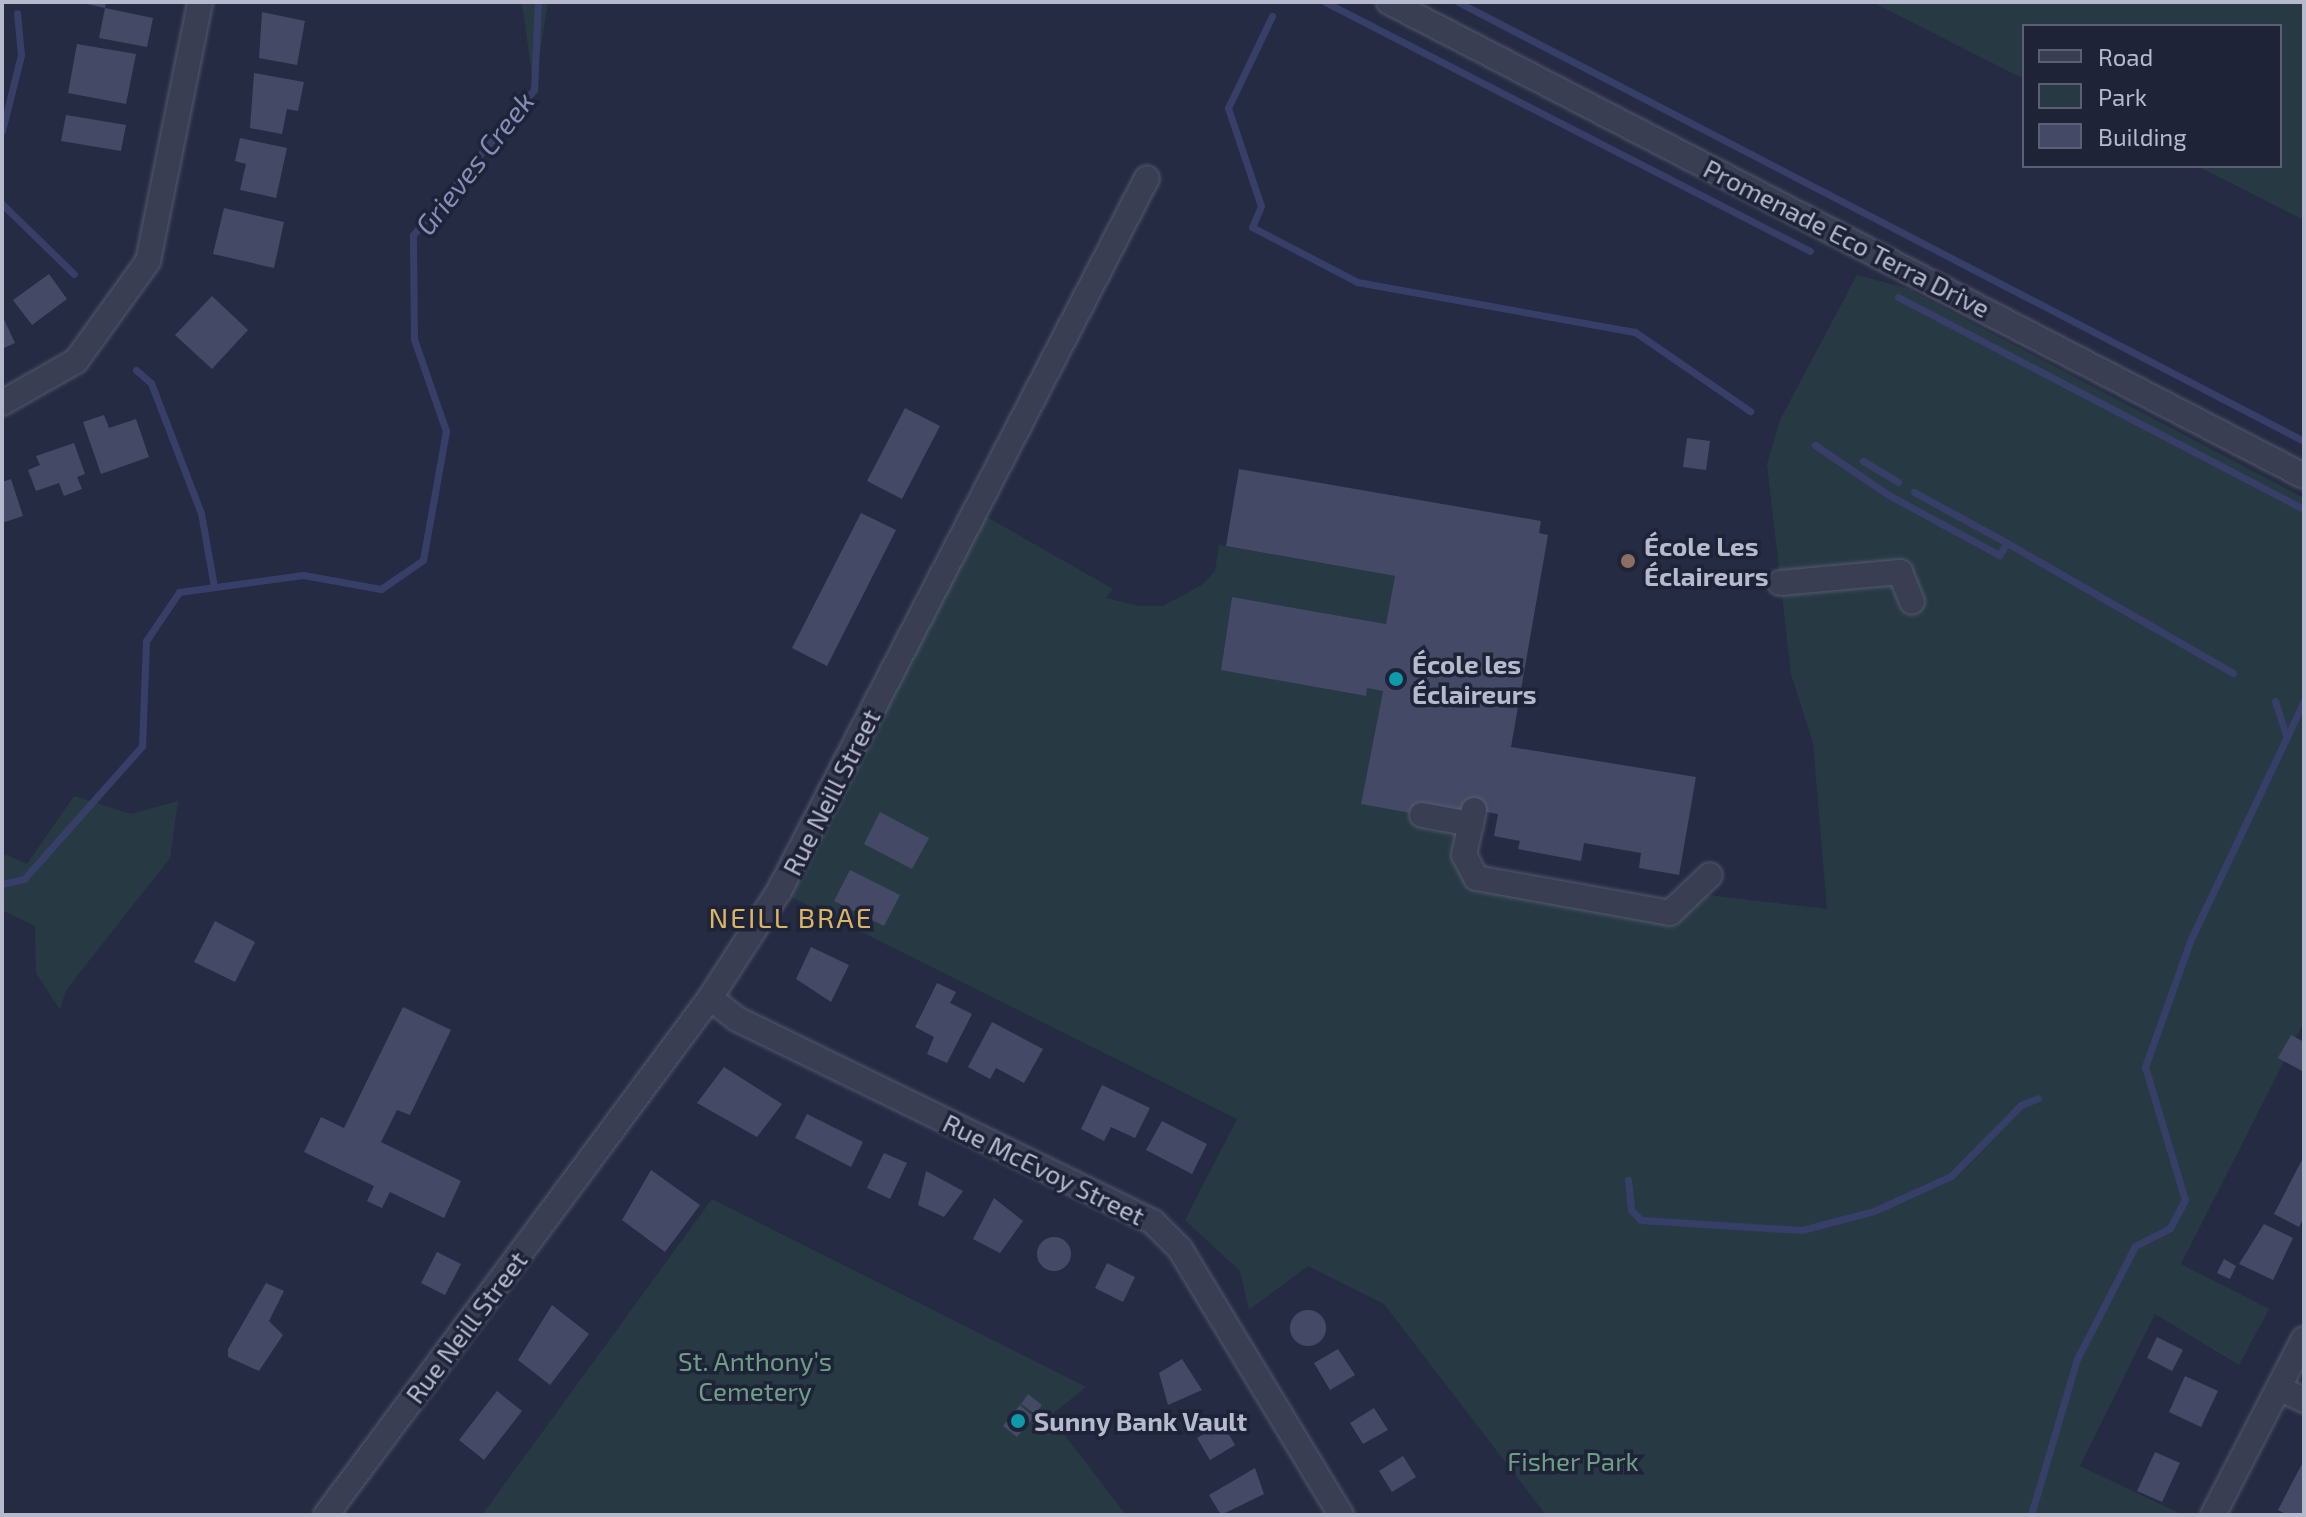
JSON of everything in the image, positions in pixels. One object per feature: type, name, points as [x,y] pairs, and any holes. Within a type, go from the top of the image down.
[{"type":"street","points":[[2,403],[76,361],[148,261],[200,2]]},
{"type":"street","name":"Promenade Eco Terra Drive","points":[[1389,2],[2304,476]]},
{"type":"street","name":"Rue Neill Street","points":[[326,1515],[710,998],[779,891],[1147,178]]},
{"type":"street","points":[[1780,583],[1900,572],[1912,602]]},
{"type":"street","points":[[1422,815],[1473,817],[1464,855],[1476,878],[1670,913],[1710,875]]},
{"type":"street","name":"Rue McEvoy Street","points":[[710,998],[737,1019],[1153,1222],[1180,1249],[1341,1515]]},
{"type":"street","points":[[2213,1515],[2304,1339]]},
{"type":"street","points":[[2279,1388],[2304,1400]]},
{"type":"green space","points":[[521,2],[548,2],[534,90],[523,10]]},
{"type":"green space","points":[[1872,2],[2304,2],[2304,220],[2201,168],[2282,168],[2282,24],[2022,24],[2022,78]]},
{"type":"green space","name":"Fisher Park","points":[[1857,275],[1906,288],[2304,498],[2304,1022],[2181,1264],[2269,1309],[2239,1365],[2155,1314],[2080,1466],[2183,1515],[1546,1515],[1384,1304],[1308,1266],[1249,1310],[1240,1271],[1185,1220],[1237,1119],[779,891],[978,512],[1113,589],[1106,598],[1139,606],[1163,606],[1202,585],[1215,571],[1219,545],[1395,576],[1386,624],[1232,597],[1221,669],[1365,696],[1367,688],[1383,691],[1361,804],[1471,824],[1466,868],[1655,912],[1699,894],[1827,909],[1813,743],[1791,674],[1767,464],[1780,420]]},
{"type":"green space","points":[[74,796],[131,814],[178,801],[170,858],[66,990],[60,1010],[36,973],[35,926],[2,910],[2,853],[27,864]]},
{"type":"green space","name":"St. Anthony’s Cemetery","points":[[712,1199],[1086,1387],[1050,1416],[1126,1515],[482,1515]]},
{"type":"building","points":[[78,2],[106,2],[105,8]]},
{"type":"building","points":[[105,8],[153,18],[147,47],[99,38]]},
{"type":"building","points":[[262,12],[305,21],[297,65],[259,58]]},
{"type":"building","points":[[77,44],[136,54],[126,104],[68,93]]},
{"type":"building","points":[[254,73],[304,82],[298,111],[287,109],[282,134],[250,128]]},
{"type":"building","points":[[66,115],[126,125],[121,151],[61,141]]},
{"type":"building","points":[[240,138],[287,148],[276,198],[240,190],[246,164],[235,161]]},
{"type":"building","points":[[224,208],[284,222],[274,268],[213,254]]},
{"type":"building","points":[[49,274],[67,299],[32,325],[13,300]]},
{"type":"building","points":[[212,296],[248,330],[212,369],[175,335]]},
{"type":"building","points":[[2,315],[15,343],[2,349]]},
{"type":"building","points":[[905,408],[940,426],[902,499],[867,481]]},
{"type":"building","points":[[104,415],[109,428],[136,419],[149,457],[101,474],[83,422]]},
{"type":"building","points":[[1687,438],[1710,441],[1706,470],[1683,467]]},
{"type":"building","points":[[74,443],[85,474],[77,477],[82,489],[64,496],[59,483],[36,491],[28,470],[40,465],[36,456]]},
{"type":"building","name":"École les Éclaireurs","points":[[1239,469],[1541,521],[1539,533],[1548,535],[1511,747],[1696,777],[1679,875],[1639,868],[1641,853],[1584,843],[1581,861],[1518,849],[1520,841],[1494,836],[1498,814],[1468,809],[1465,823],[1361,804],[1383,691],[1367,688],[1366,696],[1221,670],[1232,597],[1386,624],[1395,576],[1226,546]]},
{"type":"building","points":[[11,479],[23,516],[2,523],[2,482]]},
{"type":"building","points":[[861,513],[896,530],[827,666],[792,648]]},
{"type":"building","points":[[880,812],[929,838],[912,869],[864,844]]},
{"type":"building","points":[[850,870],[900,895],[884,926],[834,901]]},
{"type":"building","points":[[215,921],[255,942],[235,982],[194,962]]},
{"type":"building","points":[[811,947],[849,965],[831,1002],[796,979]]},
{"type":"building","points":[[937,983],[956,992],[950,1003],[972,1014],[947,1063],[927,1054],[934,1037],[915,1027]]},
{"type":"building","points":[[403,1007],[451,1030],[410,1115],[397,1110],[381,1142],[461,1181],[444,1218],[390,1192],[382,1208],[367,1201],[374,1186],[304,1152],[321,1117],[344,1128]]},
{"type":"building","points":[[992,1022],[1043,1049],[1024,1083],[996,1068],[990,1079],[968,1067]]},
{"type":"building","points":[[2291,1035],[2304,1042],[2304,1072],[2278,1058]]},
{"type":"building","points":[[724,1067],[782,1104],[757,1137],[697,1103]]},
{"type":"building","points":[[1102,1085],[1150,1108],[1135,1138],[1111,1127],[1104,1141],[1081,1129]]},
{"type":"building","points":[[807,1114],[863,1142],[851,1167],[795,1138]]},
{"type":"building","points":[[1162,1121],[1207,1144],[1192,1174],[1146,1150]]},
{"type":"building","points":[[884,1153],[907,1163],[890,1199],[867,1188]]},
{"type":"building","points":[[2304,1156],[2304,1217],[2299,1227],[2274,1214]]},
{"type":"building","points":[[651,1170],[700,1205],[665,1252],[622,1220]]},
{"type":"building","points":[[926,1171],[963,1191],[944,1217],[918,1205]]},
{"type":"building","points":[[994,1198],[1023,1221],[1000,1253],[973,1239]]},
{"type":"building","points":[[2264,1224],[2293,1238],[2273,1280],[2239,1264]]},
{"type":"building","points":[[1054,1237],[1066,1242],[1071,1254],[1066,1266],[1054,1271],[1042,1266],[1037,1254],[1042,1242]]},
{"type":"building","points":[[437,1252],[461,1264],[445,1295],[421,1283]]},
{"type":"building","points":[[2224,1259],[2236,1266],[2230,1279],[2217,1273]]},
{"type":"building","points":[[1107,1263],[1135,1277],[1123,1302],[1095,1288]]},
{"type":"building","points":[[266,1283],[284,1291],[269,1321],[283,1335],[259,1371],[228,1357],[228,1349]]},
{"type":"building","points":[[552,1305],[589,1334],[550,1385],[518,1360]]},
{"type":"building","points":[[1308,1310],[1321,1315],[1326,1328],[1321,1341],[1308,1346],[1295,1341],[1290,1328],[1295,1315]]},
{"type":"building","points":[[2157,1337],[2183,1350],[2172,1371],[2147,1358]]},
{"type":"building","points":[[1338,1349],[1355,1375],[1330,1390],[1314,1363]]},
{"type":"building","points":[[1182,1359],[1202,1390],[1168,1405],[1159,1373]]},
{"type":"building","points":[[2185,1376],[2218,1391],[2201,1427],[2169,1412]]},
{"type":"building","points":[[497,1391],[522,1411],[484,1460],[459,1440]]},
{"type":"building","points":[[1028,1394],[1042,1405],[1035,1414],[1021,1404]]},
{"type":"building","name":"Sunny Bank Vault","points":[[1020,1405],[1034,1417],[1017,1437],[1003,1426]]},
{"type":"building","points":[[1374,1408],[1388,1430],[1363,1444],[1350,1423]]},
{"type":"building","points":[[1222,1423],[1235,1445],[1210,1460],[1197,1438]]},
{"type":"building","points":[[2155,1452],[2180,1463],[2162,1502],[2137,1491]]},
{"type":"building","points":[[1403,1456],[1416,1477],[1392,1492],[1379,1471]]},
{"type":"building","points":[[2304,1460],[2304,1515],[2287,1515],[2278,1510]]},
{"type":"building","points":[[1255,1468],[1264,1494],[1221,1515],[1209,1495]]},
{"type":"waterway","name":"Grieves Creek","points":[[2,884],[24,879],[142,746],[146,641],[179,592],[303,575],[381,589],[423,560],[446,431],[414,339],[413,235],[534,90],[538,2]]},
{"type":"waterway","points":[[1325,2],[1810,251]]},
{"type":"waterway","points":[[1458,2],[2304,441]]},
{"type":"waterway","points":[[2,131],[21,55],[17,13]]},
{"type":"waterway","points":[[1272,16],[1228,108],[1261,206],[1252,227],[1357,282],[1635,332],[1750,411]]},
{"type":"waterway","points":[[2,204],[74,274]]},
{"type":"waterway","points":[[1898,297],[2304,509]]},
{"type":"waterway","points":[[136,370],[151,383],[201,513],[214,587]]},
{"type":"waterway","points":[[1815,445],[1887,494],[1999,555],[2007,543],[2233,673]]},
{"type":"waterway","points":[[1863,461],[1898,482]]},
{"type":"waterway","points":[[1914,492],[2007,543]]},
{"type":"waterway","points":[[2275,701],[2286,735]]},
{"type":"waterway","points":[[2031,1515],[2077,1359],[2135,1246],[2170,1228],[2185,1200],[2145,1067],[2190,941],[2304,701]]},
{"type":"waterway","points":[[1628,1180],[1631,1210],[1641,1220],[1802,1230],[1874,1211],[1951,1176],[2021,1105],[2038,1098]]},
{"type":"place","name":"École Les Éclaireurs","points":[[1628,561]]},
{"type":"place","name":"École les Éclaireurs","points":[[1396,679]]},
{"type":"place","name":"Sunny Bank Vault","points":[[1018,1421]]},
{"type":"district","name":"NEILL BRAE","points":[[791,917]]}]
